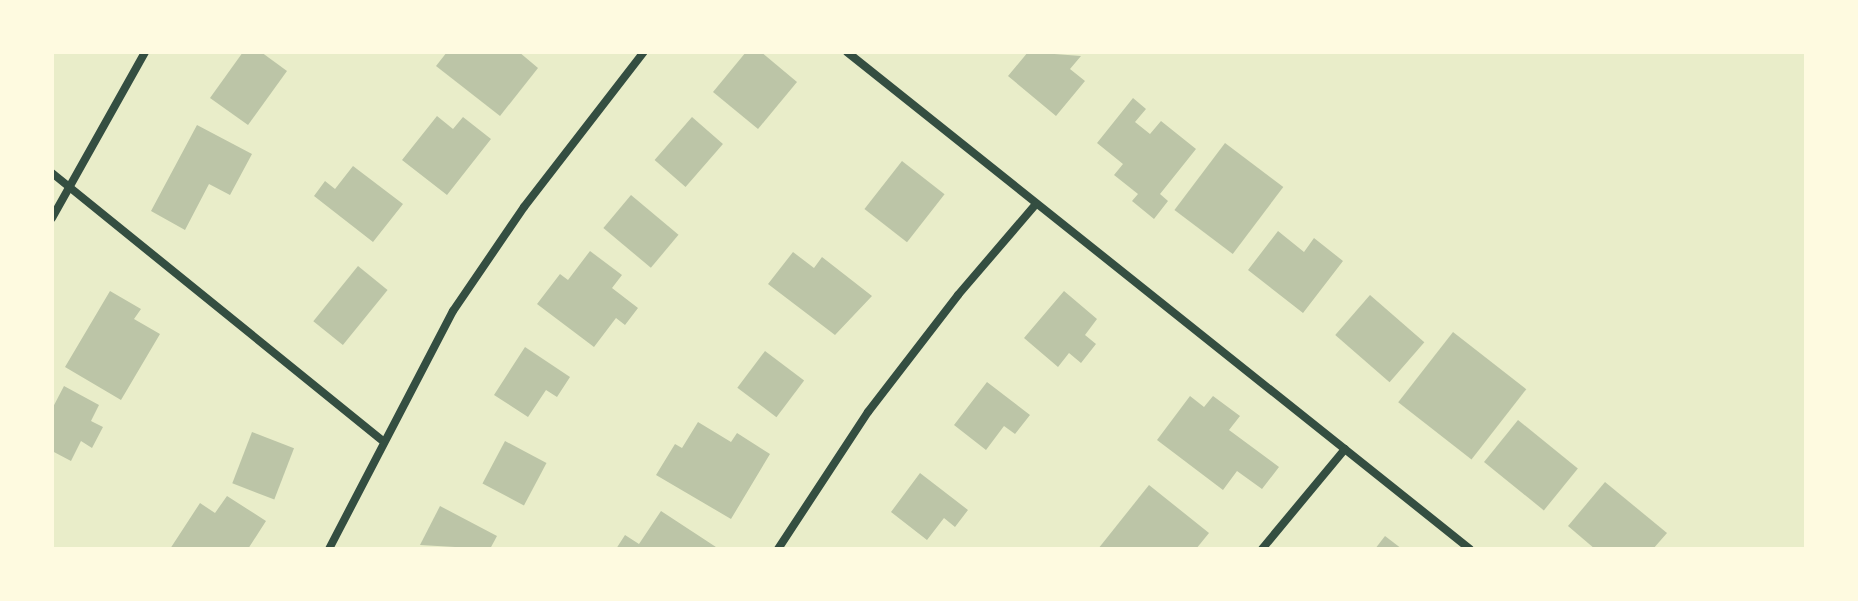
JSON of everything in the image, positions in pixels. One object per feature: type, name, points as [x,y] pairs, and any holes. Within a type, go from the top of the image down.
[{"type":"street","points":[[52,218],[145,52]]},
{"type":"street","points":[[329,549],[382,440],[487,259],[644,52]]},
{"type":"street","points":[[847,52],[1470,549]]},
{"type":"street","points":[[52,173],[382,440]]},
{"type":"street","points":[[778,549],[868,412],[958,295],[1036,204]]},
{"type":"street","points":[[1262,549],[1345,449]]},
{"type":"building","points":[[243,52],[261,52],[287,71],[248,125],[210,98]]},
{"type":"building","points":[[447,52],[519,52],[538,68],[500,116],[436,66]]},
{"type":"building","points":[[746,52],[761,52],[797,82],[758,129],[713,92]]},
{"type":"building","points":[[1028,52],[1081,56],[1070,69],[1085,81],[1056,116],[1008,76]]},
{"type":"building","points":[[1133,98],[1146,109],[1135,122],[1150,134],[1161,121],[1196,149],[1160,194],[1168,201],[1154,219],[1132,201],[1138,194],[1114,175],[1123,164],[1097,143]]},
{"type":"building","points":[[437,116],[453,129],[463,117],[491,139],[447,195],[402,160]]},
{"type":"building","points":[[692,117],[723,144],[686,187],[655,160]]},
{"type":"building","points":[[197,125],[252,154],[230,195],[209,184],[185,230],[151,211]]},
{"type":"building","points":[[1225,143],[1283,187],[1233,254],[1174,210]]},
{"type":"building","points":[[902,161],[945,194],[907,242],[864,209]]},
{"type":"building","points":[[353,166],[403,204],[373,242],[314,196],[325,181],[335,189]]},
{"type":"building","points":[[631,195],[678,235],[651,268],[603,228]]},
{"type":"building","points":[[1278,231],[1304,252],[1314,238],[1343,261],[1303,313],[1248,270]]},
{"type":"building","points":[[590,251],[622,275],[612,288],[638,308],[625,325],[616,318],[594,347],[537,304],[560,274],[568,280]]},
{"type":"building","points":[[793,252],[814,268],[822,257],[872,296],[835,335],[768,284]]},
{"type":"building","points":[[358,266],[388,290],[343,345],[313,321]]},
{"type":"building","points":[[110,291],[141,309],[134,319],[160,334],[121,400],[65,367]]},
{"type":"building","points":[[1064,291],[1097,319],[1085,335],[1096,344],[1081,363],[1069,353],[1058,367],[1024,338]]},
{"type":"building","points":[[1370,295],[1424,342],[1390,382],[1335,335]]},
{"type":"building","points":[[1453,332],[1526,389],[1471,459],[1398,402]]},
{"type":"building","points":[[525,347],[570,377],[557,397],[546,390],[528,417],[494,395]]},
{"type":"building","points":[[765,351],[804,380],[776,417],[737,388]]},
{"type":"building","points":[[987,382],[1030,415],[1015,434],[1004,426],[986,450],[954,425]]},
{"type":"building","points":[[64,386],[99,405],[91,421],[103,427],[92,448],[81,441],[71,461],[52,451],[52,409]]},
{"type":"building","points":[[1190,396],[1204,407],[1213,396],[1240,416],[1229,430],[1279,467],[1262,489],[1237,471],[1223,490],[1157,440]]},
{"type":"building","points":[[1518,420],[1578,468],[1544,510],[1484,462]]},
{"type":"building","points":[[698,422],[731,442],[737,433],[770,454],[731,519],[656,475],[675,444],[682,448]]},
{"type":"building","points":[[252,432],[294,448],[274,499],[232,483]]},
{"type":"building","points":[[505,441],[546,463],[524,505],[482,483]]},
{"type":"building","points":[[920,473],[968,510],[955,527],[944,518],[927,540],[891,512]]},
{"type":"building","points":[[1605,482],[1667,533],[1653,549],[1595,549],[1568,526]]},
{"type":"building","points":[[1149,485],[1209,533],[1196,549],[1098,549]]},
{"type":"building","points":[[227,496],[266,521],[248,549],[170,549],[200,503],[215,513]]},
{"type":"building","points":[[440,506],[497,536],[490,549],[420,545]]},
{"type":"building","points":[[661,511],[719,549],[616,549],[625,535],[639,544]]},
{"type":"building","points":[[1385,536],[1402,549],[1375,549]]}]
